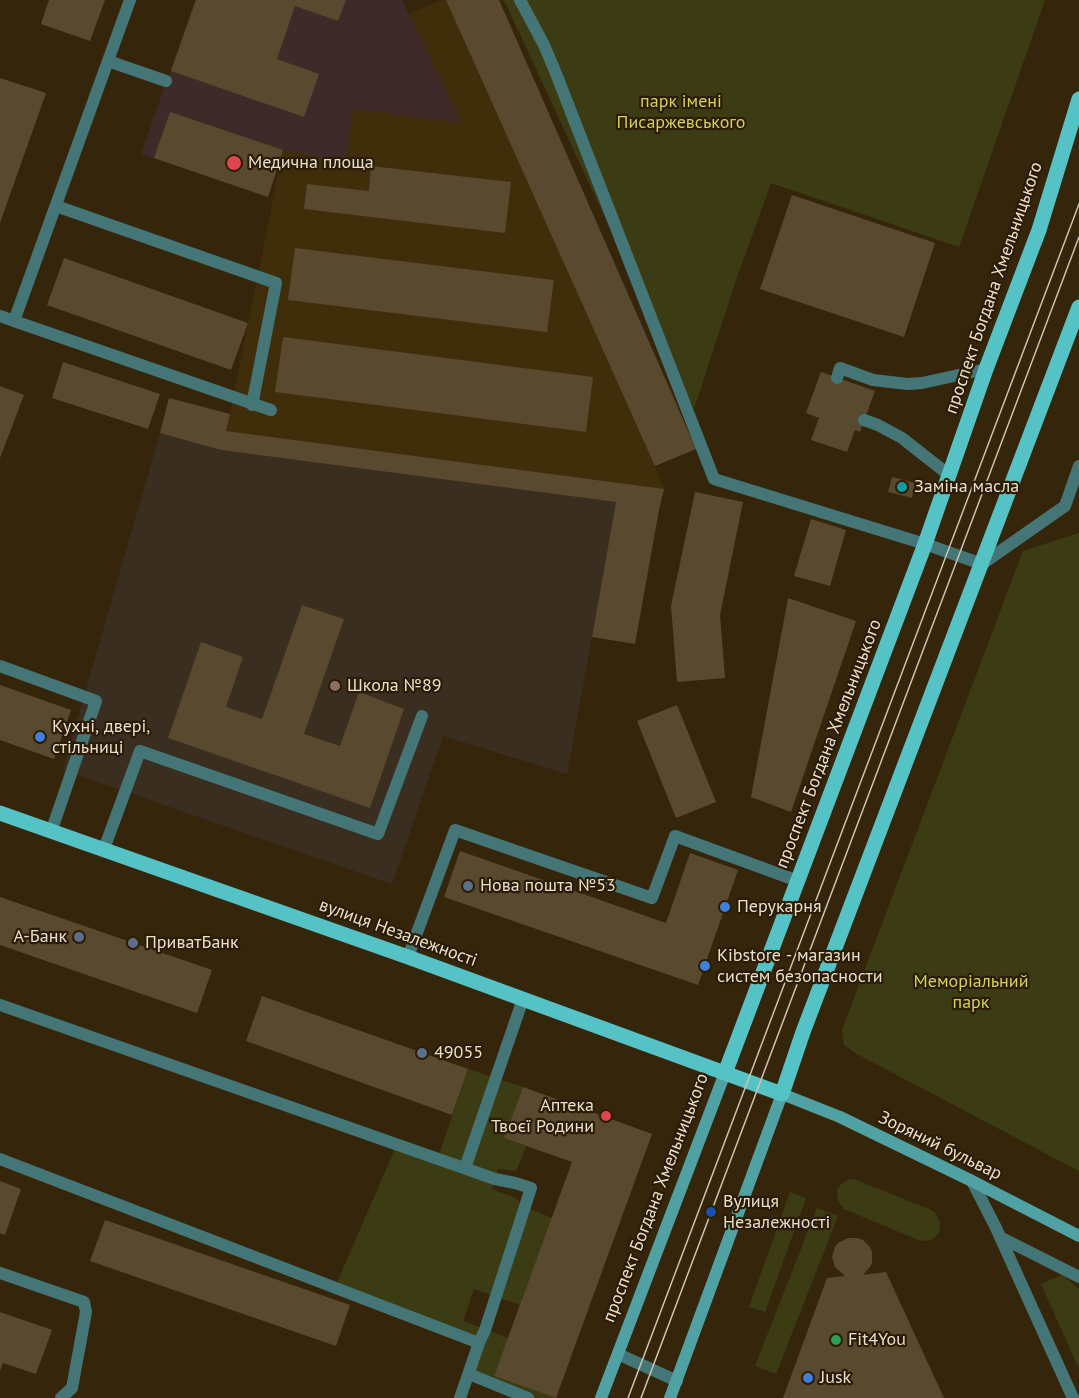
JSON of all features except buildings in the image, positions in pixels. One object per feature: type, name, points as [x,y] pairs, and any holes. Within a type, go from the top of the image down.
[{"type":"main road","name":"проспект Богдана Хмельницького","points":[[601,1398],[925,544],[986,369],[1039,230],[1079,99]]},
{"type":"main road","points":[[670,1398],[812,1010],[1079,307]]},
{"type":"main road","name":"вулиця Незалежності","points":[[0,813],[408,957],[782,1094]]},
{"type":"main road","name":"Зоряний бульвар","points":[[782,1094],[840,1117],[1079,1236]]},
{"type":"lane","points":[[14,321],[130,0]]},
{"type":"lane","points":[[520,0],[555,71],[714,479],[925,544],[982,564],[1079,496]]},
{"type":"lane","points":[[108,61],[166,81]]},
{"type":"lane","points":[[56,206],[276,283],[252,405]]},
{"type":"lane","points":[[0,316],[271,410]]},
{"type":"lane","points":[[837,378],[840,368],[873,380],[908,384],[986,369]]},
{"type":"lane","points":[[864,420],[878,424],[902,438],[949,475]]},
{"type":"lane","points":[[1065,506],[1079,466]]},
{"type":"lane","points":[[0,666],[96,701],[51,832]]},
{"type":"lane","points":[[104,849],[140,751],[378,834],[422,716]]},
{"type":"lane","points":[[408,957],[455,830],[652,898],[675,836],[798,881]]},
{"type":"lane","points":[[465,1168],[524,999]]},
{"type":"lane","points":[[0,1005],[495,1179],[531,1188],[497,1297],[460,1398]]},
{"type":"lane","points":[[0,1159],[479,1343]]},
{"type":"lane","points":[[972,1181],[1073,1398]]},
{"type":"lane","points":[[1000,1237],[1079,1277]]},
{"type":"lane","points":[[0,1273],[84,1302],[86,1312],[72,1388],[62,1398]]},
{"type":"lane","points":[[618,1354],[677,1381]]},
{"type":"lane","points":[[469,1374],[528,1398]]},
{"type":"shaded area","points":[[195,0],[402,0],[462,123],[353,109],[346,162],[284,150],[268,197],[141,154]]},
{"type":"shaded area","points":[[442,0],[499,0],[696,449],[655,466],[664,489],[659,510],[616,502],[221,450],[283,150],[353,109],[462,123],[408,14]]},
{"type":"shaded area","name":"Школа №89","points":[[160,433],[221,450],[616,502],[567,774],[443,736],[392,884],[63,770]]},
{"type":"green space","name":"парк імені Писаржевського","points":[[504,0],[1045,0],[959,247],[771,183],[736,280],[694,409]]},
{"type":"green space","name":"Меморіальний парк","points":[[1079,533],[1079,1171],[857,1054],[844,1045],[842,1030],[1023,551]]},
{"type":"green space","points":[[468,1069],[523,1087],[504,1138],[526,1146],[516,1171],[498,1169],[492,1189],[515,1198],[525,1207],[552,1218],[520,1305],[474,1289],[463,1321],[508,1338],[494,1376],[556,1398],[528,1398],[469,1374],[479,1343],[335,1287],[397,1144],[438,1158]]},
{"type":"green space","points":[[849,1179],[931,1210],[940,1222],[939,1233],[931,1240],[921,1241],[844,1209],[838,1201],[837,1190]]},
{"type":"green space","points":[[790,1192],[806,1198],[765,1312],[749,1307]]},
{"type":"green space","points":[[817,1208],[838,1216],[776,1374],[755,1366]]},
{"type":"green space","points":[[1062,1275],[1079,1289],[1079,1369],[1041,1284]]},
{"type":"tram line","points":[[628,1398],[1079,204]]},
{"type":"tram line","points":[[641,1398],[1079,237]]},
{"type":"place","name":"Медична площа","points":[[234,163]]},
{"type":"place","name":"Заміна масла","points":[[902,487]]},
{"type":"place","name":"Школа №89","points":[[335,686]]},
{"type":"place","name":"Кухні, двері, стільниці","points":[[40,737]]},
{"type":"place","name":"Нова пошта №53","points":[[468,886]]},
{"type":"place","name":"Перукарня","points":[[725,907]]},
{"type":"place","name":"А-Банк","points":[[79,937]]},
{"type":"place","name":"ПриватБанк","points":[[133,943]]},
{"type":"place","name":"Kibstore - магазин систем безопасности","points":[[705,966]]},
{"type":"place","name":"49055","points":[[422,1053]]},
{"type":"place","name":"Аптека Твоєї Родини","points":[[606,1116]]},
{"type":"place","name":"Вулиця Незалежності","points":[[711,1212]]},
{"type":"place","name":"Fit4You","points":[[836,1340]]},
{"type":"place","name":"Jusk","points":[[808,1378]]}]
